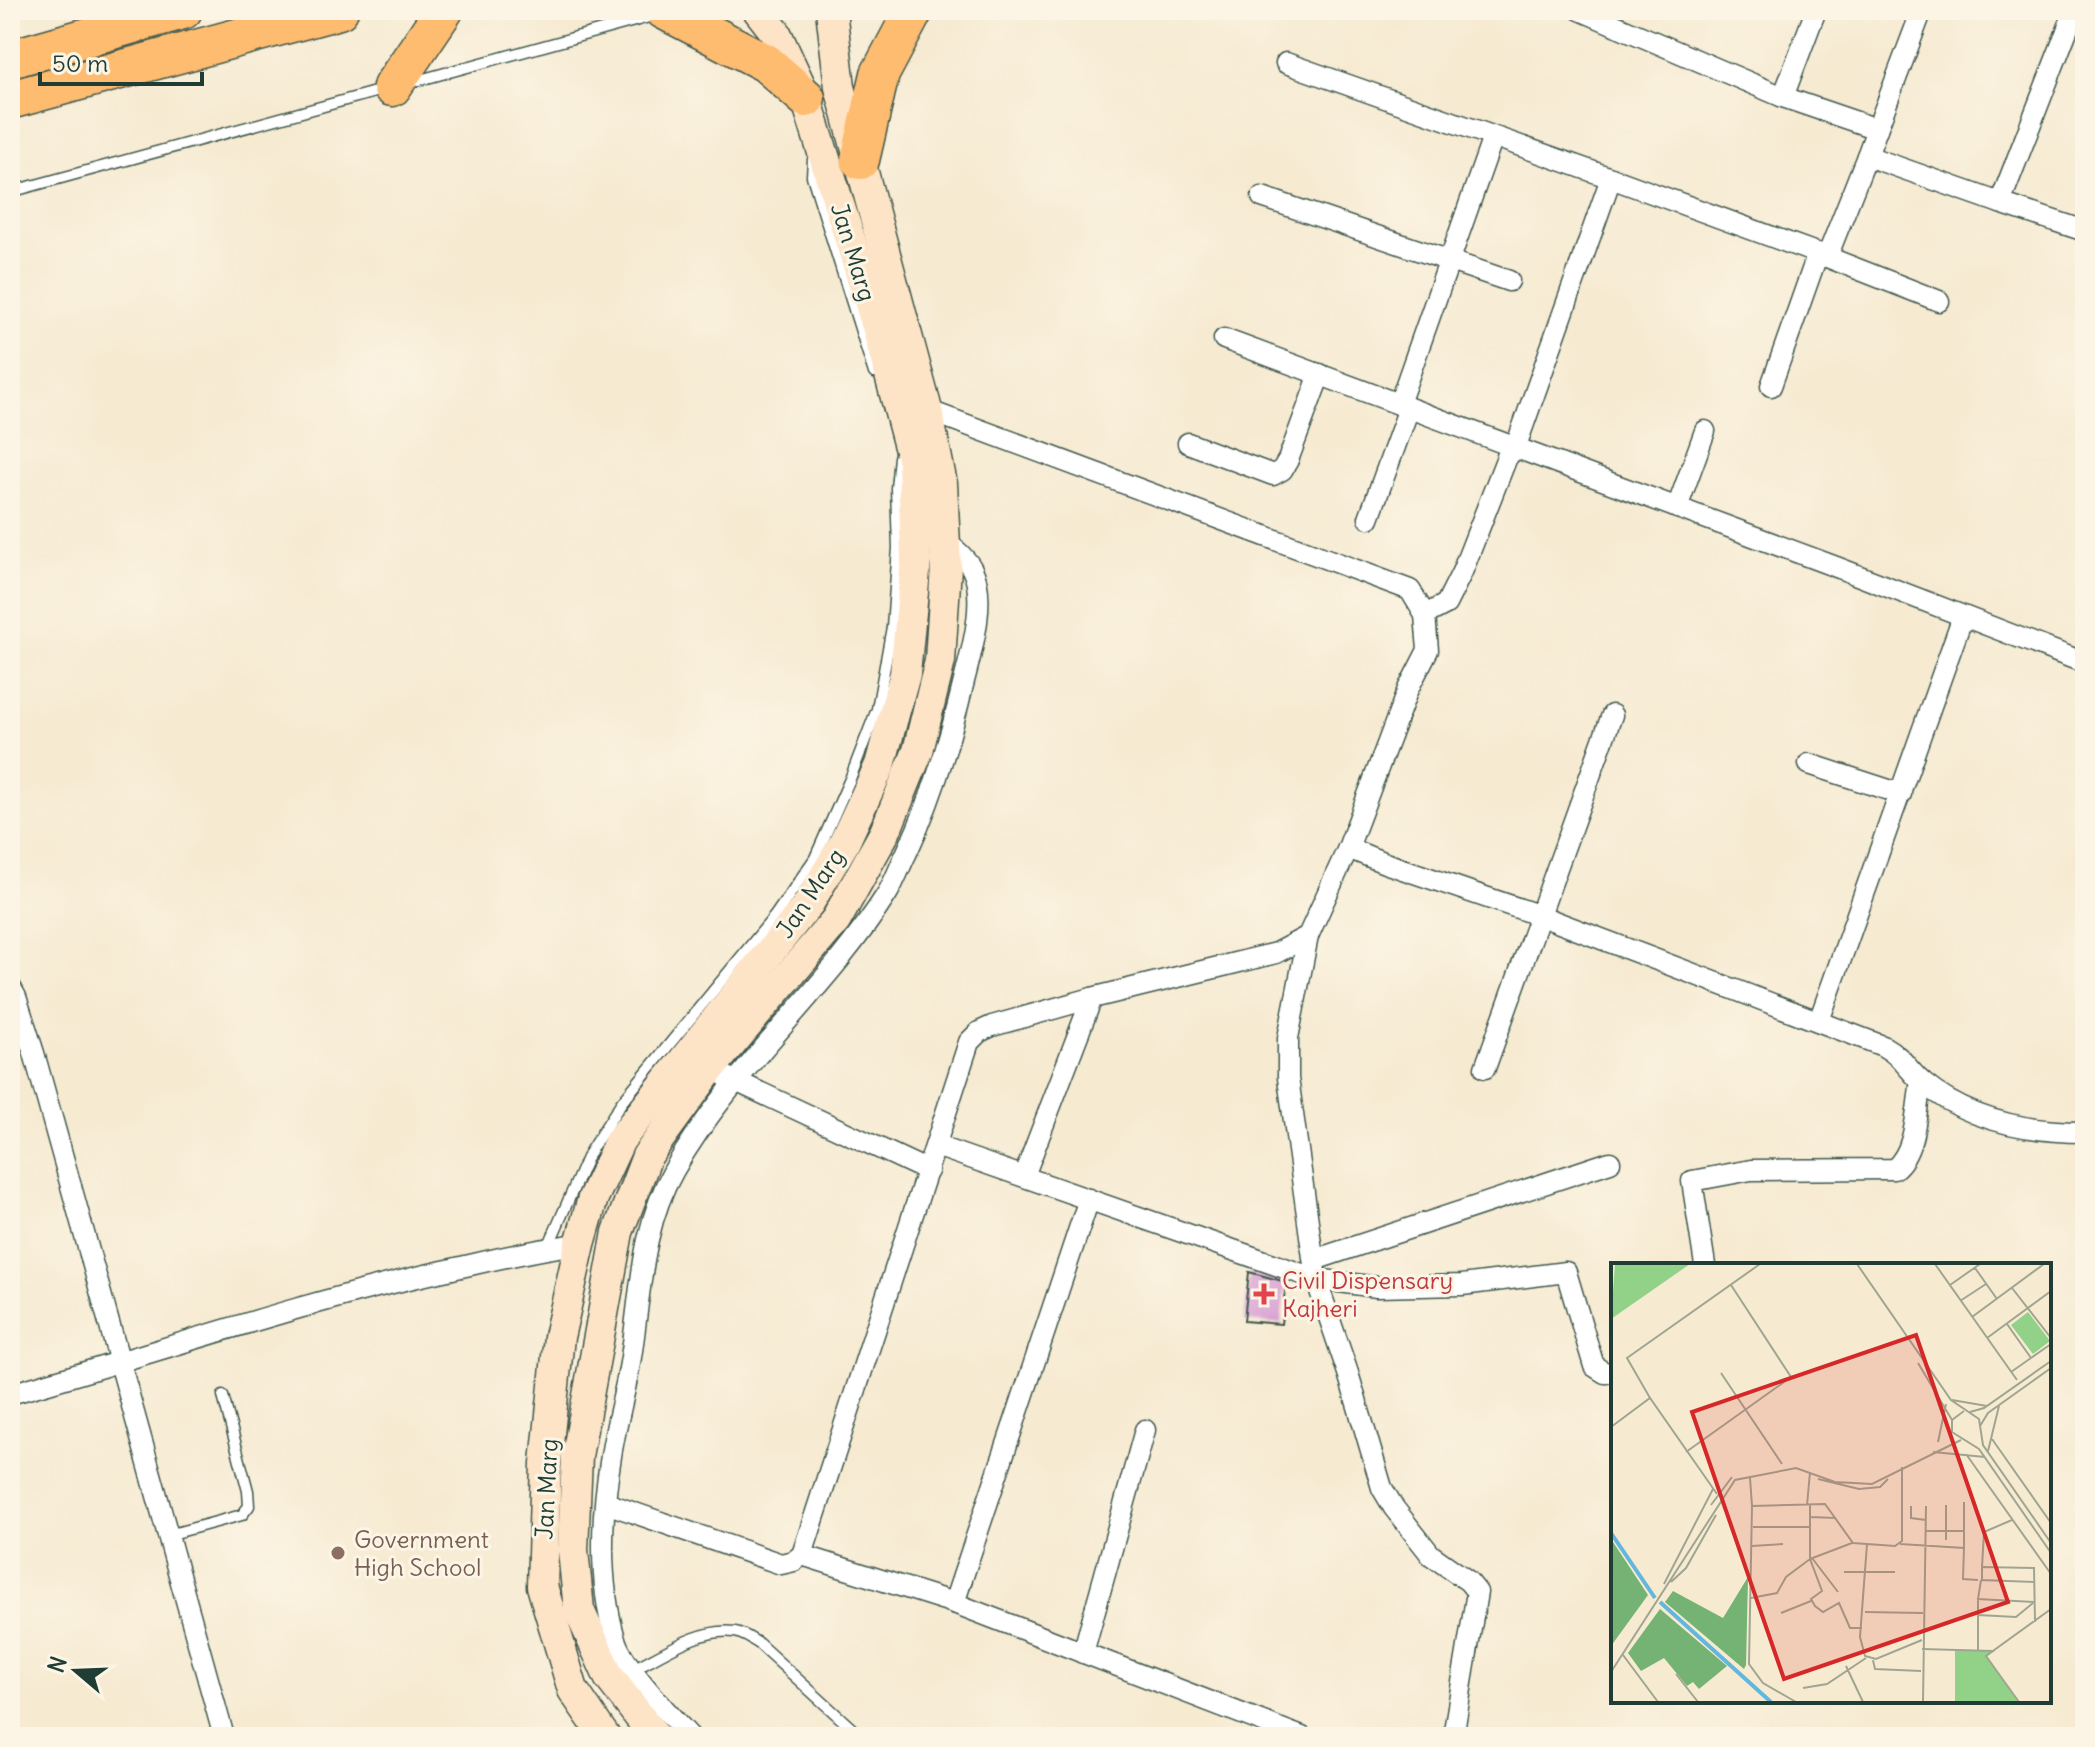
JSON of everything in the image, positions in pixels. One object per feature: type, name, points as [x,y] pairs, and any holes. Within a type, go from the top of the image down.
[{"type":"highway","points":[[10,59],[183,10]]},
{"type":"highway","points":[[10,100],[339,10]]},
{"type":"highway","points":[[392,87],[444,10]]},
{"type":"highway","points":[[860,160],[880,74],[914,10]]},
{"type":"highway","points":[[666,11],[766,63],[811,112]]},
{"type":"main road","name":"Jan Marg","points":[[605,1737],[573,1690],[542,1586],[546,1463],[559,1337],[580,1244],[593,1198],[620,1140],[809,903],[844,843],[880,765],[905,674],[916,561],[913,462],[877,326],[811,112],[776,33],[758,10]]},
{"type":"main road","name":"Jan Marg","points":[[655,1737],[609,1677],[579,1610],[573,1550],[577,1456],[618,1232],[647,1156],[722,1075],[836,920],[885,832],[918,751],[940,661],[946,567],[942,484],[901,414],[860,160],[840,87],[831,10]]},
{"type":"street","points":[[1580,10],[1783,97],[1877,129]]},
{"type":"street","points":[[1783,97],[1816,10]]},
{"type":"street","points":[[1771,386],[1822,255],[1867,156],[1922,10]]},
{"type":"street","points":[[2000,203],[2075,10]]},
{"type":"street","points":[[1286,63],[1611,178],[1939,301]]},
{"type":"street","points":[[1369,518],[1449,260],[1493,137]]},
{"type":"street","points":[[1867,156],[2085,231]]},
{"type":"street","points":[[1425,615],[1446,604],[1462,572],[1507,457],[1515,449],[1611,178]]},
{"type":"street","points":[[1262,197],[1509,281]]},
{"type":"street","points":[[1224,339],[2085,663]]},
{"type":"street","points":[[1188,443],[1273,475],[1282,470],[1288,460],[1320,374]]},
{"type":"street","points":[[901,414],[1410,590],[1425,615],[1428,650],[1408,689],[1348,848],[1308,936],[1288,1038],[1288,1078],[1315,1270],[1382,1488],[1400,1517],[1431,1555],[1468,1581],[1477,1592],[1453,1737]]},
{"type":"street","points":[[1677,508],[1705,431]]},
{"type":"street","points":[[1819,1021],[1963,616]]},
{"type":"street","points":[[1485,1068],[1612,715]]},
{"type":"street","points":[[1809,764],[1901,794]]},
{"type":"street","points":[[1348,848],[1541,916],[1883,1046],[1901,1056],[1921,1081],[1978,1116],[2052,1132],[2085,1132]]},
{"type":"street","points":[[606,1503],[781,1564],[802,1555],[969,1042],[979,1032],[1092,998],[1276,953],[1308,936]]},
{"type":"street","points":[[10,986],[34,1053],[224,1737]]},
{"type":"street","points":[[1024,1176],[1092,998]]},
{"type":"street","points":[[690,1737],[651,1693],[617,1646],[606,1595],[603,1533],[611,1458],[631,1358],[641,1268],[655,1214],[672,1173],[702,1124],[722,1075],[928,1171]]},
{"type":"street","points":[[1705,1263],[1692,1181],[1751,1170],[1894,1169],[1904,1161],[1909,1145],[1921,1081]]},
{"type":"street","points":[[936,1146],[1089,1199],[1377,1287],[1448,1286],[1566,1272],[1594,1366],[1605,1373],[1611,1372]]},
{"type":"street","points":[[1315,1270],[1610,1162]]},
{"type":"street","points":[[954,1603],[1089,1199]]},
{"type":"street","points":[[10,1394],[120,1363],[229,1327],[387,1283],[548,1247],[580,1244]]},
{"type":"street","points":[[1083,1653],[1145,1430]]},
{"type":"street","points":[[802,1555],[954,1603],[1302,1737]]},
{"type":"lane","points":[[10,192],[666,11]]},
{"type":"lane","points":[[811,112],[812,176],[877,382]]},
{"type":"lane","points":[[548,1247],[589,1153],[621,1103],[774,917],[815,858],[850,779],[877,709],[892,627],[898,548],[896,488],[901,414]]},
{"type":"lane","points":[[168,1535],[242,1515],[249,1506],[248,1491],[223,1396]]},
{"type":"lane","points":[[633,1669],[717,1632],[739,1632],[758,1643],[861,1737]]},
{"type":"building","points":[[1249,1272],[1286,1282],[1281,1324],[1244,1321]]},
{"type":"place","name":"Civil Dispensary Kajheri","points":[[1264,1294]]},
{"type":"place","name":"Government High School","points":[[338,1553]]}]
